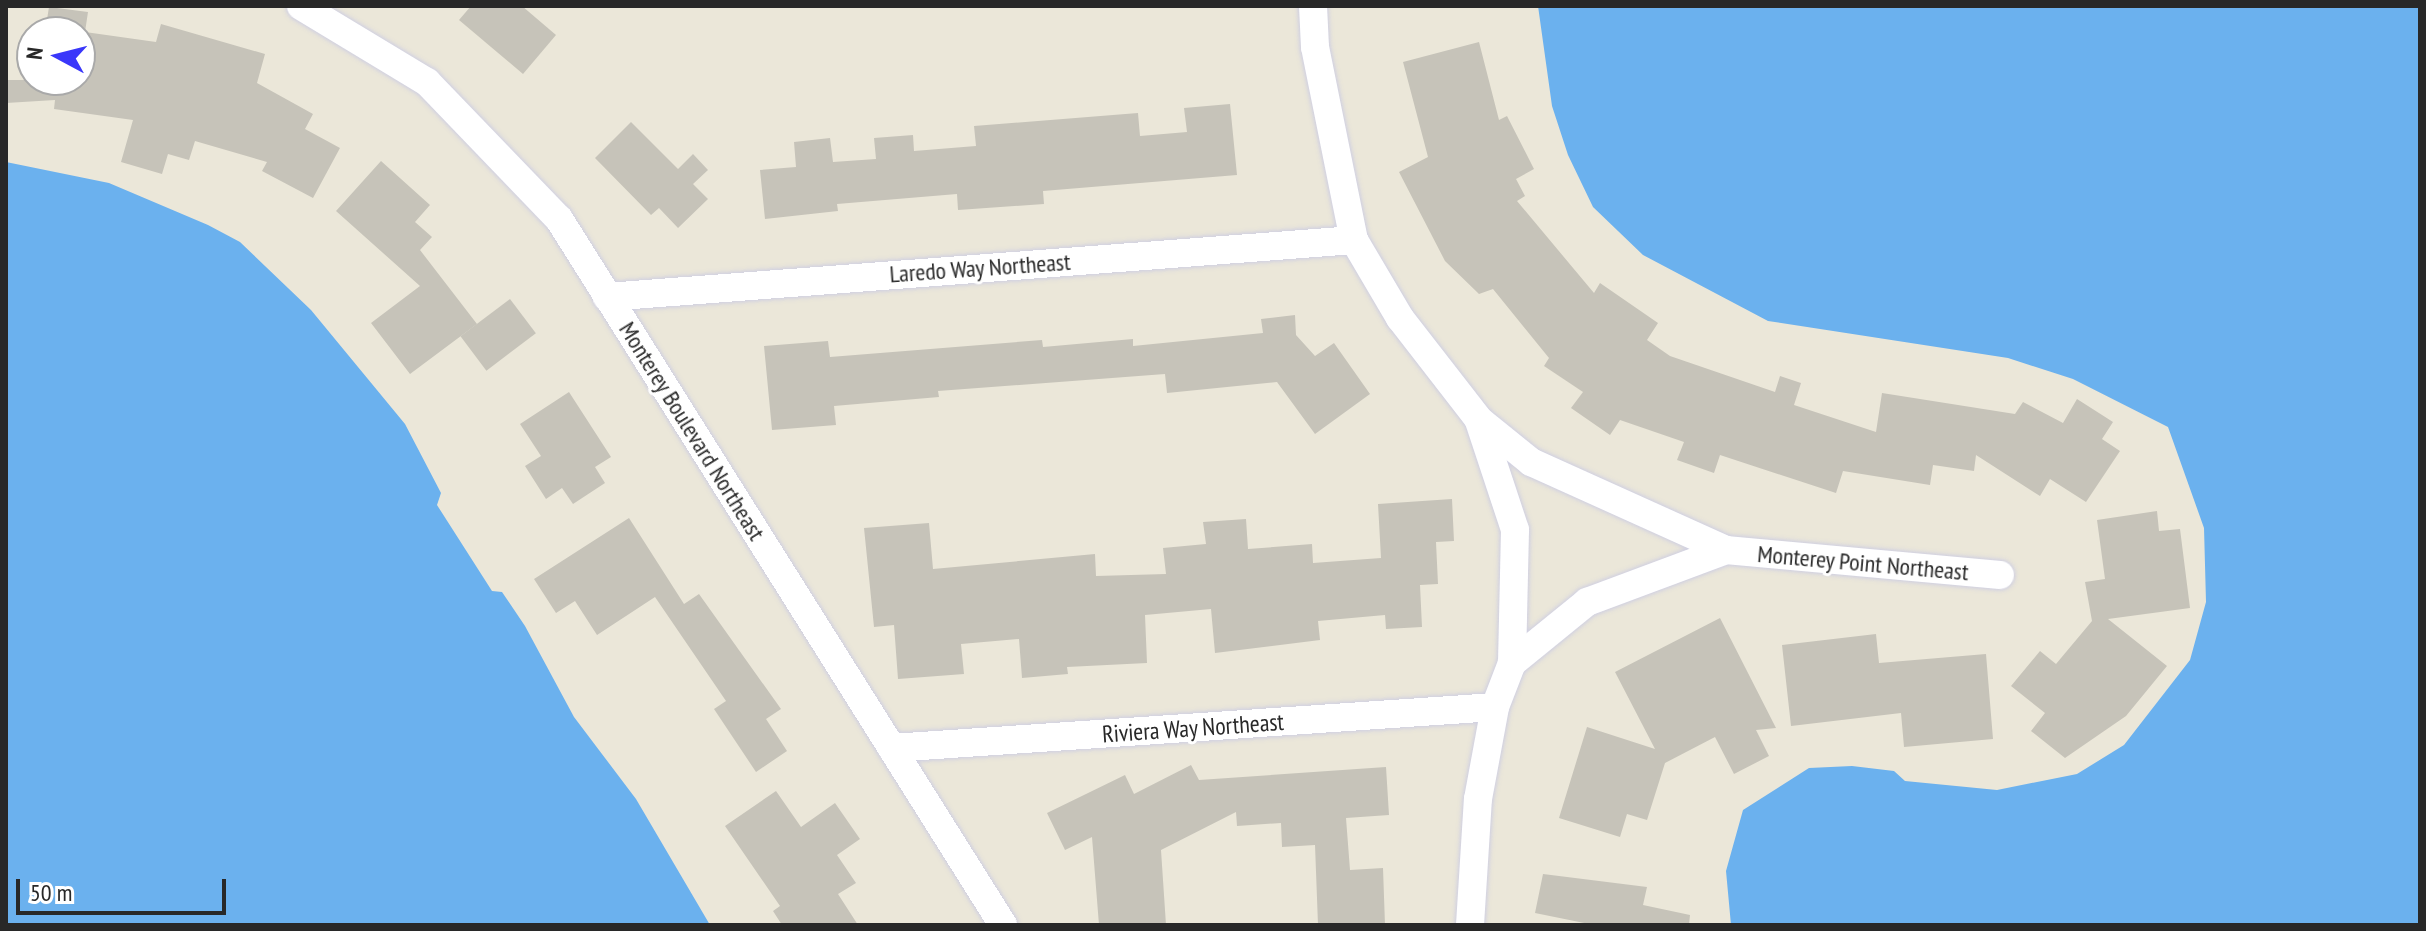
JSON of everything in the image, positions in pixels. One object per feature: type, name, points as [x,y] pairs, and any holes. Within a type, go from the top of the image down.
[{"type":"street","points":[[1313,6],[1315,47],[1354,240],[1400,318],[1479,420],[1531,462],[1726,550]]},
{"type":"street","name":"Monterey Boulevard Northeast","points":[[304,7],[427,82],[485,135],[559,219],[1003,925]]},
{"type":"street","name":"Laredo Way Northeast","points":[[607,297],[1354,240]]},
{"type":"street","points":[[1470,925],[1478,799],[1495,707],[1512,663],[1515,530],[1479,420]]},
{"type":"street","points":[[1512,663],[1587,602],[1726,550]]},
{"type":"street","name":"Monterey Point Northeast","points":[[1726,550],[2000,575]]},
{"type":"street","name":"Riviera Way Northeast","points":[[892,748],[1495,707]]},
{"type":"water","points":[[1538,6],[2420,6],[2420,925],[1731,925],[1726,871],[1743,810],[1809,768],[1852,766],[1894,771],[1905,781],[1997,790],[2077,774],[2124,745],[2190,660],[2206,602],[2204,528],[2168,427],[2073,379],[2008,358],[1768,321],[1643,255],[1593,207],[1568,155],[1552,106]]},
{"type":"water","points":[[6,162],[109,183],[208,225],[240,242],[311,310],[405,424],[441,493],[437,505],[492,591],[502,592],[525,626],[574,717],[636,799],[710,925],[6,925]]},
{"type":"building","points":[[471,6],[522,6],[556,35],[523,74],[459,20]]},
{"type":"building","points":[[49,7],[88,12],[87,16],[48,16]]},
{"type":"building","points":[[161,24],[265,54],[257,83],[313,114],[305,129],[340,148],[313,198],[262,171],[267,162],[195,141],[189,160],[168,154],[162,174],[121,162],[133,120],[54,109],[55,100],[6,103],[6,80],[16,80],[16,96],[96,96],[96,34],[156,42]]},
{"type":"building","points":[[1479,42],[1499,120],[1507,116],[1534,169],[1516,179],[1525,196],[1517,201],[1594,293],[1600,283],[1658,323],[1647,340],[1670,356],[1775,392],[1780,376],[1801,383],[1794,405],[1876,432],[1882,393],[2015,414],[2023,402],[2063,423],[2077,399],[2113,422],[2102,439],[2120,451],[2086,502],[2050,479],[2040,496],[1976,455],[1974,471],[1933,465],[1930,485],[1843,471],[1836,493],[1720,455],[1714,473],[1677,460],[1684,442],[1620,420],[1610,435],[1571,408],[1583,392],[1544,366],[1549,358],[1493,289],[1479,294],[1445,261],[1399,172],[1428,157],[1403,62]]},
{"type":"building","points":[[1230,104],[1237,175],[1043,191],[1044,204],[958,210],[957,194],[837,204],[838,211],[765,219],[760,170],[796,167],[794,142],[830,138],[833,162],[876,159],[874,138],[913,135],[914,151],[976,146],[974,126],[1138,113],[1140,136],[1187,132],[1184,108]]},
{"type":"building","points":[[631,122],[678,169],[693,154],[708,170],[693,184],[708,199],[678,228],[659,208],[651,215],[595,158]]},
{"type":"building","points":[[381,161],[430,205],[415,222],[432,237],[420,250],[477,324],[410,374],[371,323],[420,286],[336,211]]},
{"type":"building","points":[[510,299],[536,333],[486,371],[460,336]]},
{"type":"building","points":[[1295,315],[1296,335],[1315,356],[1334,343],[1370,394],[1315,434],[1277,382],[1167,393],[1165,374],[938,391],[939,397],[834,406],[836,425],[772,430],[764,346],[828,341],[830,357],[1042,340],[1043,347],[1133,339],[1133,346],[1263,333],[1261,319]]},
{"type":"building","points":[[569,392],[611,457],[595,467],[605,483],[573,504],[562,488],[546,499],[525,466],[541,456],[520,424]]},
{"type":"building","points":[[1452,499],[1454,541],[1436,542],[1438,584],[1420,585],[1422,627],[1386,629],[1385,615],[1318,621],[1320,640],[1215,653],[1211,609],[1145,615],[1147,663],[1067,667],[1068,674],[1022,678],[1019,639],[961,644],[964,674],[898,679],[894,625],[874,627],[864,528],[929,523],[933,569],[1095,554],[1096,576],[1166,574],[1163,548],[1206,544],[1203,522],[1246,519],[1248,549],[1312,544],[1313,563],[1381,558],[1378,504]]},
{"type":"building","points":[[2157,511],[2159,531],[2180,529],[2190,608],[2108,619],[2167,666],[2126,716],[2065,758],[2031,731],[2045,713],[2011,686],[2040,651],[2056,664],[2092,621],[2085,582],[2105,579],[2097,520]]},
{"type":"building","points":[[629,518],[684,604],[699,594],[781,709],[766,719],[787,751],[756,772],[714,709],[726,701],[655,597],[597,635],[575,601],[556,613],[534,579]]},
{"type":"building","points":[[1720,618],[1776,728],[1756,730],[1769,756],[1734,774],[1715,737],[1665,763],[1647,820],[1627,814],[1620,837],[1559,818],[1587,727],[1655,749],[1615,672]]},
{"type":"building","points":[[1876,634],[1879,663],[1986,654],[1993,739],[1904,747],[1901,713],[1791,726],[1782,645]]},
{"type":"building","points":[[1191,765],[1199,780],[1386,767],[1389,815],[1346,818],[1350,870],[1383,868],[1385,925],[1318,925],[1315,845],[1282,847],[1281,823],[1237,826],[1236,812],[1161,850],[1166,925],[1099,925],[1092,837],[1065,850],[1047,813],[1125,775],[1134,794]]},
{"type":"building","points":[[776,791],[801,827],[835,803],[860,839],[837,855],[856,883],[838,894],[858,925],[782,925],[773,911],[780,906],[725,826]]},
{"type":"building","points":[[1543,874],[1647,887],[1643,905],[1690,915],[1689,925],[1594,925],[1535,913]]}]
